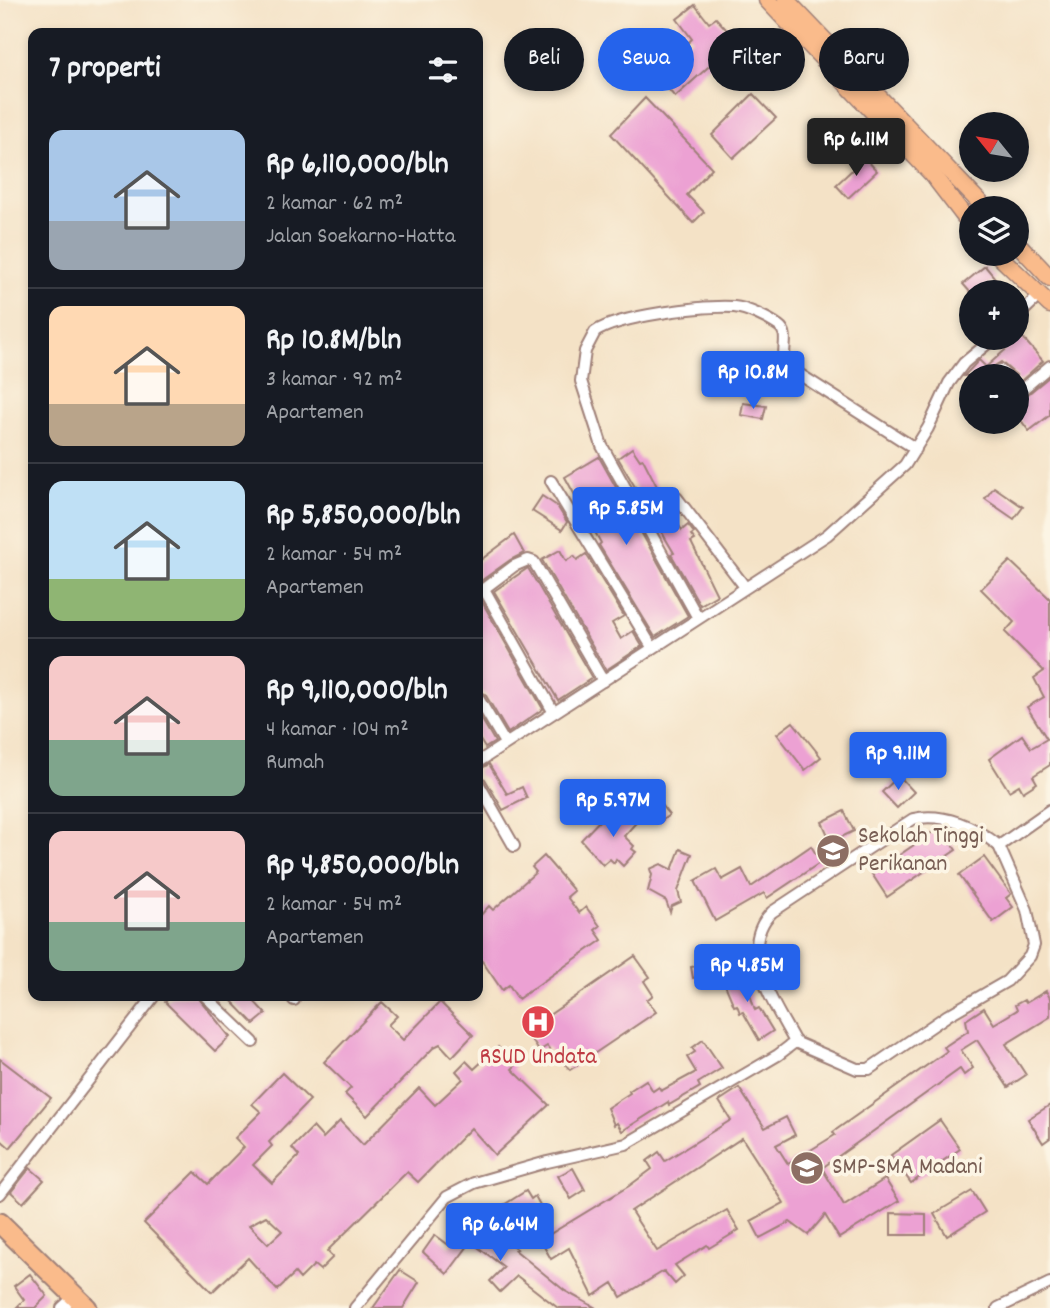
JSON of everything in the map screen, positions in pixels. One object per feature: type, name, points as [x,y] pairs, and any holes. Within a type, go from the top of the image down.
[{"type":"highway","points":[[0,1223],[75,1304]]},
{"type":"main road","points":[[766,0],[819,47]]},
{"type":"main road","points":[[786,0],[819,41]]},
{"type":"main road","points":[[861,91],[959,209]]},
{"type":"main road","points":[[866,91],[973,196]]},
{"type":"main road","points":[[1029,256],[1050,278]]},
{"type":"main road","points":[[1010,266],[1045,300]]},
{"type":"street","points":[[1029,310],[1045,300]]},
{"type":"street","points":[[698,618],[602,446],[583,392],[581,381],[585,351],[600,328],[671,311],[739,308],[781,327],[785,334],[783,357],[788,367],[916,449]]},
{"type":"street","points":[[483,758],[827,534],[890,482],[916,449],[949,383],[964,363],[980,350]]},
{"type":"street","points":[[1029,384],[1050,366]]},
{"type":"street","points":[[551,481],[652,647]]},
{"type":"street","points":[[677,498],[745,587]]},
{"type":"street","points":[[483,589],[514,566],[528,560],[534,562],[603,681]]},
{"type":"street","points":[[483,594],[553,711]]},
{"type":"street","points":[[483,706],[505,743]]},
{"type":"street","points":[[483,792],[514,846]]},
{"type":"street","points":[[999,846],[1050,810]]},
{"type":"street","points":[[929,817],[965,825],[976,829],[999,846],[1027,910],[1034,946],[1022,967],[1007,981],[948,1015],[869,1069],[857,1069],[794,1042],[770,995],[756,947],[758,930],[765,920],[913,819],[929,817]]},
{"type":"street","points":[[0,1194],[149,1001]]},
{"type":"street","points":[[210,1001],[253,1042]]},
{"type":"street","points":[[355,1308],[447,1197],[474,1183],[547,1162],[626,1144],[778,1055],[794,1042]]},
{"type":"street","points":[[998,1308],[1050,1283]]},
{"type":"building","points":[[695,5],[709,23],[716,18],[725,28],[708,28],[708,67],[694,80],[694,28],[684,28],[677,19]]},
{"type":"building","points":[[670,91],[682,91],[675,97]]},
{"type":"building","points":[[753,94],[776,118],[733,158],[712,135]]},
{"type":"building","points":[[645,98],[712,168],[687,195],[704,212],[693,223],[611,134]]},
{"type":"building","points":[[865,158],[877,171],[848,198],[836,185]]},
{"type":"building","points":[[985,266],[995,278],[992,280],[968,280]]},
{"type":"building","points":[[1029,345],[1043,361],[1029,374],[1029,364],[989,364],[1005,350],[1029,350]]},
{"type":"building","points":[[1050,376],[1050,415],[1029,431],[1029,393]]},
{"type":"building","points":[[743,403],[766,406],[763,419],[741,415]]},
{"type":"building","points":[[632,448],[640,460],[643,459],[682,530],[688,525],[694,533],[691,535],[695,540],[691,542],[717,595],[700,605],[671,554],[674,553],[618,458]]},
{"type":"building","points":[[599,457],[688,616],[655,637],[599,545],[601,543],[565,477]]},
{"type":"building","points":[[994,487],[1023,507],[1014,519],[985,499]]},
{"type":"building","points":[[542,496],[557,506],[567,522],[562,530],[532,511]]},
{"type":"building","points":[[514,535],[524,553],[483,579],[483,558]]},
{"type":"building","points":[[560,550],[566,561],[574,556],[577,560],[586,554],[624,616],[612,623],[621,639],[633,631],[642,646],[606,670],[542,560]]},
{"type":"building","points":[[1010,561],[1050,599],[1050,765],[1033,776],[1037,783],[1023,792],[1019,785],[1009,791],[989,759],[1022,735],[1031,748],[1047,739],[1027,707],[1044,697],[1034,678],[1044,671],[1005,632],[1014,622],[981,589]]},
{"type":"building","points":[[528,568],[592,678],[558,700],[494,591]]},
{"type":"building","points":[[483,604],[543,709],[508,733],[485,694]]},
{"type":"building","points":[[483,722],[495,742],[485,748],[483,745]]},
{"type":"building","points":[[793,722],[821,757],[805,770],[777,734]]},
{"type":"building","points":[[489,764],[507,794],[522,787],[527,798],[503,810],[483,778],[483,767]]},
{"type":"building","points":[[899,776],[914,792],[897,808],[882,792]]},
{"type":"building","points":[[654,796],[669,815],[660,822],[652,812],[646,817],[639,808]]},
{"type":"building","points":[[632,806],[642,816],[624,836],[636,852],[623,866],[616,859],[614,863],[610,859],[603,865],[581,840],[602,818],[612,828]]},
{"type":"building","points":[[844,811],[854,831],[831,842],[822,822]]},
{"type":"building","points":[[940,827],[956,850],[887,897],[872,874]]},
{"type":"building","points":[[811,846],[821,862],[767,898],[764,893],[715,921],[695,881],[716,869],[722,880],[742,869],[751,887]]},
{"type":"building","points":[[680,849],[692,854],[678,891],[681,902],[672,906],[670,912],[666,901],[648,891],[652,875],[650,869],[661,864],[672,870]]},
{"type":"building","points":[[544,856],[574,891],[567,897],[579,913],[586,907],[600,926],[595,930],[602,940],[518,999],[509,985],[502,990],[483,962],[483,913],[489,906],[493,910],[536,872],[532,867]]},
{"type":"building","points":[[984,857],[1011,894],[1006,898],[1013,907],[993,922],[959,875]]},
{"type":"building","points":[[635,956],[650,977],[644,981],[653,995],[647,1000],[656,1012],[570,1070],[562,1060],[559,1062],[547,1046],[539,1051],[526,1031]]},
{"type":"building","points":[[731,959],[733,974],[693,978],[691,967]]},
{"type":"building","points":[[748,974],[750,984],[747,985],[755,1010],[759,1008],[773,1031],[759,1040],[743,1012],[740,1013],[737,1005],[734,1006],[726,987],[725,977]]},
{"type":"building","points":[[1046,991],[1050,998],[1050,1017],[1006,1044],[1026,1075],[1008,1087],[977,1040],[961,1050],[973,1068],[964,1075],[960,1069],[822,1168],[844,1205],[885,1179],[899,1201],[839,1238],[825,1215],[808,1235],[790,1222],[760,1238],[751,1221],[784,1203],[742,1138],[631,1211],[657,1251],[727,1210],[739,1230],[709,1248],[707,1245],[675,1265],[684,1276],[675,1284],[664,1271],[621,1297],[613,1283],[593,1296],[569,1248],[551,1259],[538,1236],[525,1244],[502,1206],[526,1191],[531,1199],[535,1196],[545,1214],[540,1217],[550,1234],[652,1169],[647,1161],[659,1152],[665,1161],[731,1120],[719,1101],[739,1088],[765,1128],[786,1117],[795,1135],[776,1145],[788,1164],[835,1135],[833,1132],[947,1051],[944,1047],[968,1031],[966,1020],[984,1008],[994,1024],[1017,1010],[1015,1005],[1024,1000],[1026,1003]]},
{"type":"building","points":[[201,1001],[230,1037],[215,1051],[165,1002]]},
{"type":"building","points":[[232,1001],[254,1001],[266,1014],[254,1024]]},
{"type":"building","points":[[382,1002],[397,1016],[388,1025],[403,1040],[440,1002],[473,1035],[452,1057],[440,1044],[434,1047],[367,1116],[345,1094],[351,1088],[324,1062]]},
{"type":"building","points":[[703,1040],[722,1068],[698,1083],[700,1087],[669,1105],[668,1102],[622,1131],[617,1123],[614,1125],[607,1108],[646,1080],[653,1091],[659,1087],[661,1091],[696,1072],[687,1057],[695,1052],[692,1048]]},
{"type":"building","points":[[498,1047],[515,1066],[512,1069],[549,1105],[495,1155],[471,1128],[418,1182],[407,1172],[327,1251],[333,1257],[320,1270],[314,1265],[300,1279],[295,1273],[277,1290],[248,1258],[212,1292],[144,1223],[195,1172],[208,1184],[244,1147],[235,1138],[261,1112],[252,1104],[282,1073],[310,1100],[269,1142],[272,1146],[253,1165],[272,1183],[299,1156],[292,1148],[313,1127],[323,1138],[340,1121],[363,1145],[419,1088],[435,1105],[463,1079],[456,1071],[466,1061],[474,1069]],"holes":[[[266,1216],[282,1231],[268,1244],[249,1225]]]},
{"type":"building","points":[[0,1059],[51,1098],[10,1148],[0,1139]]},
{"type":"building","points":[[1050,1105],[1050,1138],[1043,1143],[1028,1119]]},
{"type":"building","points":[[940,1120],[960,1149],[911,1183],[891,1155]]},
{"type":"building","points":[[30,1168],[44,1180],[23,1203],[11,1192]]},
{"type":"building","points":[[573,1168],[585,1190],[571,1199],[558,1176]]},
{"type":"building","points":[[972,1191],[985,1212],[947,1236],[934,1214]]},
{"type":"building","points":[[891,1213],[926,1214],[926,1235],[891,1235]]},
{"type":"building","points":[[472,1216],[517,1249],[515,1250],[565,1291],[596,1308],[558,1308],[517,1276],[500,1292],[490,1281],[504,1267],[471,1242],[447,1274],[423,1252],[435,1235],[450,1246]]},
{"type":"building","points":[[400,1270],[419,1282],[403,1308],[373,1308]]},
{"type":"building","points":[[30,1274],[47,1296],[35,1308],[16,1308],[24,1300],[14,1286]]},
{"type":"place","name":"Sekolah Tinggi Perikanan","points":[[833,851]]},
{"type":"place","name":"RSUD Undata","points":[[538,1022]]},
{"type":"place","name":"SMP-SMA Madani","points":[[807,1168]]}]
